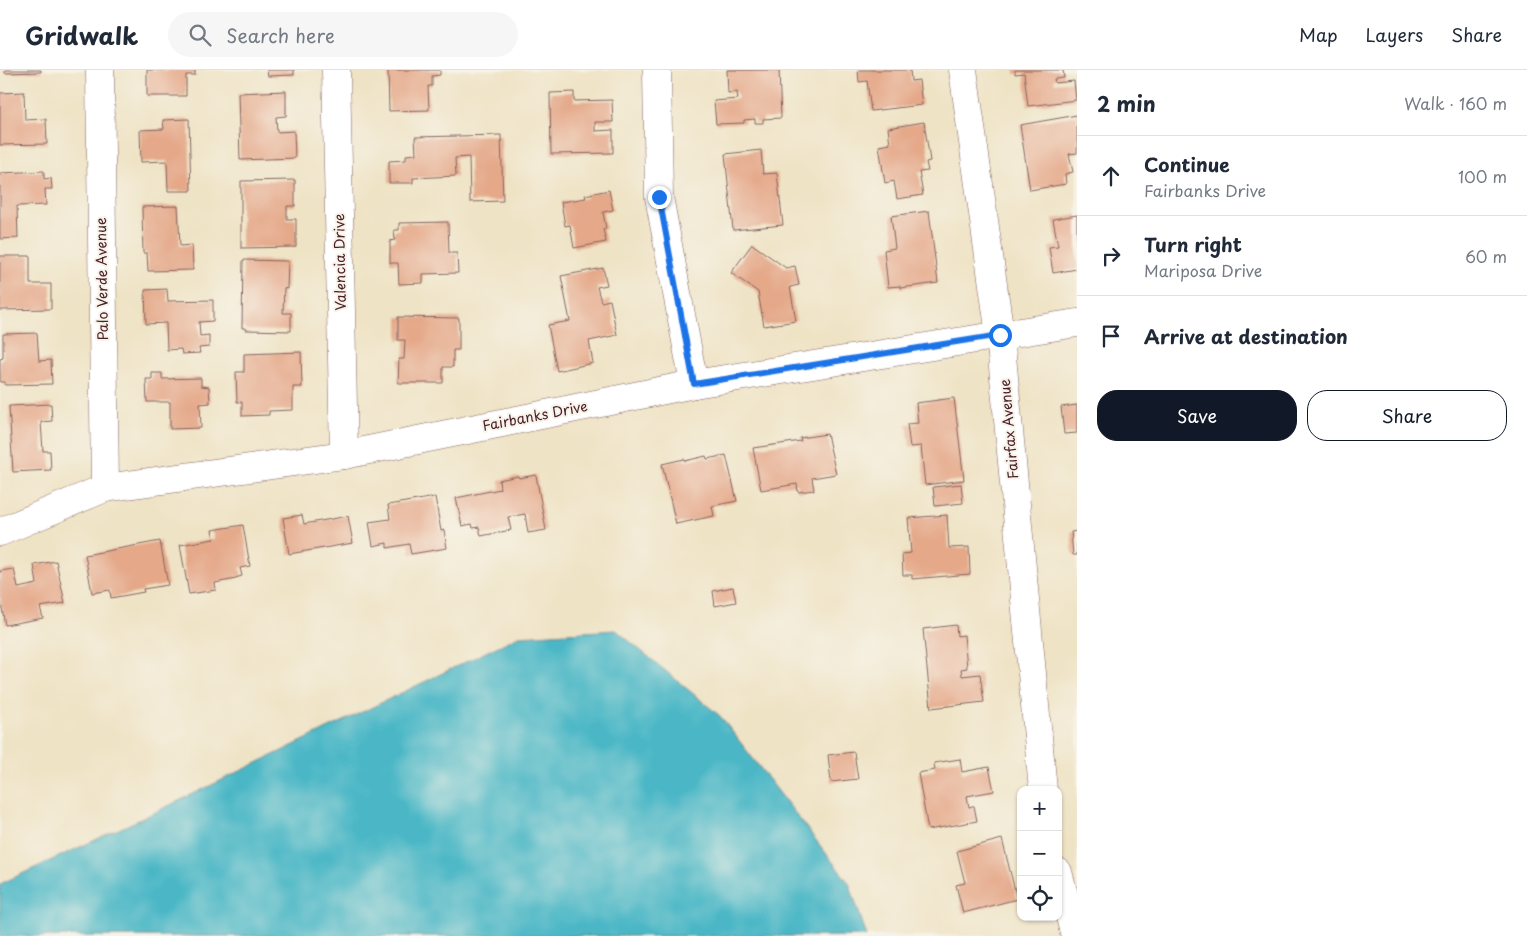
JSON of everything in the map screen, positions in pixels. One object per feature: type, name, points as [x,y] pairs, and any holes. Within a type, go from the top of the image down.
[{"type":"street","name":"Palo Verde Avenue","points":[[100,70],[105,488]]},
{"type":"street","name":"Valencia Drive","points":[[336,70],[344,454]]},
{"type":"street","points":[[657,70],[659,197],[694,384]]},
{"type":"street","name":"Fairfax Avenue","points":[[963,70],[1000,335],[1043,786]]},
{"type":"street","name":"Fairbanks Drive","points":[[0,532],[105,488],[344,454],[694,384],[1077,323]]},
{"type":"street","points":[[1059,876],[1075,936]]},
{"type":"water","points":[[616,630],[720,716],[849,883],[867,936],[0,936],[0,884],[160,810],[519,636]]},
{"type":"building","points":[[5,70],[41,70],[41,72],[5,73]]},
{"type":"building","points":[[147,70],[195,70],[195,75],[186,75],[186,96],[147,96]]},
{"type":"building","points":[[267,70],[294,70],[294,75],[268,76]]},
{"type":"building","points":[[388,70],[440,70],[440,75],[432,76],[432,86],[428,86],[429,110],[389,111]]},
{"type":"building","points":[[727,70],[779,70],[781,118],[763,119],[763,123],[755,123],[755,119],[744,120],[744,123],[716,124],[714,101],[738,99],[737,92],[728,93]]},
{"type":"building","points":[[858,70],[910,70],[911,81],[919,80],[922,105],[871,111],[867,81],[859,82]]},
{"type":"building","points":[[1015,70],[1063,70],[1064,78],[1054,79],[1055,83],[1074,81],[1076,100],[1028,106],[1024,73],[1015,74]]},
{"type":"building","points":[[286,91],[286,116],[276,117],[277,132],[294,131],[295,158],[240,160],[238,93]]},
{"type":"building","points":[[24,92],[25,120],[46,119],[47,144],[0,145],[0,93]]},
{"type":"building","points":[[574,92],[574,101],[612,100],[613,122],[595,122],[595,131],[613,130],[613,153],[551,154],[550,93]]},
{"type":"building","points":[[1077,115],[1077,153],[1069,154],[1073,172],[1065,174],[1066,184],[1030,190],[1020,125]]},
{"type":"building","points":[[189,119],[191,191],[168,191],[167,161],[141,162],[140,130],[164,129],[163,120]]},
{"type":"building","points":[[924,122],[930,161],[926,162],[928,171],[919,172],[923,195],[897,199],[894,181],[885,183],[879,146],[890,144],[888,128]]},
{"type":"building","points":[[501,135],[503,201],[470,202],[469,157],[455,158],[456,176],[413,178],[413,183],[389,183],[389,161],[406,160],[406,155],[416,154],[415,137]]},
{"type":"building","points":[[761,150],[763,174],[777,173],[783,225],[733,230],[725,154]]},
{"type":"building","points":[[44,171],[44,179],[51,178],[52,189],[45,189],[46,205],[17,206],[18,238],[0,239],[0,173]]},
{"type":"building","points":[[295,180],[295,206],[287,206],[287,219],[296,219],[296,247],[241,248],[241,181]]},
{"type":"building","points":[[609,190],[613,210],[603,212],[606,229],[603,229],[606,242],[574,248],[570,225],[565,226],[561,202],[586,198],[585,195]]},
{"type":"building","points":[[178,206],[180,246],[192,245],[193,270],[148,271],[147,253],[143,253],[142,207]]},
{"type":"building","points":[[929,211],[938,283],[900,288],[900,286],[888,287],[884,250],[895,248],[891,216]]},
{"type":"building","points":[[1077,215],[1077,269],[1053,273],[1049,247],[1058,246],[1053,219]]},
{"type":"building","points":[[448,222],[449,253],[457,253],[458,273],[423,274],[423,283],[399,284],[398,263],[390,263],[390,241],[395,240],[394,230],[399,230],[399,223]]},
{"type":"building","points":[[752,244],[786,268],[795,266],[799,285],[790,287],[796,321],[764,326],[758,292],[731,273]]},
{"type":"building","points":[[0,256],[30,256],[30,284],[51,284],[51,309],[0,310]]},
{"type":"building","points":[[243,260],[288,261],[287,289],[284,288],[283,313],[291,313],[291,331],[246,330],[246,328],[242,328]]},
{"type":"building","points":[[603,268],[607,285],[597,287],[601,302],[610,300],[617,335],[589,341],[593,363],[557,371],[548,325],[570,321],[561,276]]},
{"type":"building","points":[[167,289],[168,301],[213,300],[213,321],[199,322],[200,336],[209,335],[209,347],[199,348],[200,353],[182,354],[181,349],[167,350],[166,323],[146,324],[145,290]]},
{"type":"building","points":[[398,317],[459,318],[459,350],[453,350],[453,367],[443,367],[443,383],[398,383],[399,359],[404,359],[405,340],[398,340]]},
{"type":"building","points":[[37,333],[39,361],[51,360],[52,384],[5,385],[5,382],[0,382],[3,334]]},
{"type":"building","points":[[301,352],[302,387],[293,387],[293,410],[269,411],[269,415],[242,416],[242,402],[237,402],[236,372],[244,372],[244,354]]},
{"type":"building","points":[[152,373],[162,373],[162,379],[201,378],[201,386],[209,387],[210,403],[200,404],[201,428],[170,429],[170,402],[147,402],[146,379],[152,379]]},
{"type":"building","points":[[954,398],[964,480],[925,485],[921,446],[910,447],[907,424],[918,423],[916,403]]},
{"type":"building","points":[[51,404],[52,421],[41,422],[43,451],[50,451],[51,470],[13,472],[9,406]]},
{"type":"building","points":[[1077,405],[1077,433],[1064,434],[1061,407]]},
{"type":"building","points":[[827,434],[836,474],[812,478],[814,490],[798,492],[797,484],[761,490],[753,448],[801,441],[800,438]]},
{"type":"building","points":[[726,455],[737,501],[712,506],[714,516],[676,524],[662,464],[684,459],[685,461],[706,456],[707,459]]},
{"type":"building","points":[[536,475],[546,530],[528,533],[525,514],[508,517],[511,530],[481,536],[479,527],[473,528],[472,524],[462,526],[456,498],[500,489],[499,480]]},
{"type":"building","points":[[961,484],[963,503],[935,506],[933,487]]},
{"type":"building","points":[[435,497],[441,531],[444,530],[447,548],[411,554],[409,544],[387,548],[387,543],[373,546],[369,522],[390,519],[388,505]]},
{"type":"building","points":[[302,515],[304,524],[348,516],[353,543],[289,554],[283,518]]},
{"type":"building","points":[[947,515],[949,548],[969,547],[970,574],[912,579],[912,575],[903,575],[902,554],[911,553],[908,518]]},
{"type":"building","points":[[243,525],[250,566],[240,568],[242,576],[236,579],[215,583],[216,590],[189,594],[180,545],[214,539],[212,530]]},
{"type":"building","points":[[1077,531],[1077,555],[1073,555],[1071,532]]},
{"type":"building","points":[[160,541],[168,585],[143,589],[144,592],[111,598],[110,590],[92,593],[85,555]]},
{"type":"building","points":[[56,561],[65,603],[40,607],[43,618],[5,625],[0,597],[0,571],[14,569],[18,588],[37,584],[34,565]]},
{"type":"building","points":[[733,587],[736,602],[715,606],[713,591]]},
{"type":"building","points":[[956,625],[957,636],[964,635],[967,668],[961,669],[962,676],[980,674],[984,702],[931,708],[923,629]]},
{"type":"building","points":[[854,752],[858,779],[831,782],[828,755]]},
{"type":"building","points":[[960,759],[962,772],[989,767],[994,791],[967,796],[969,807],[974,806],[977,821],[928,830],[918,773],[935,770],[934,763]]},
{"type":"building","points":[[1002,839],[1017,899],[963,913],[956,885],[965,883],[957,851]]},
{"type":"route","points":[[659,197],[694,384],[1000,335]]}]
